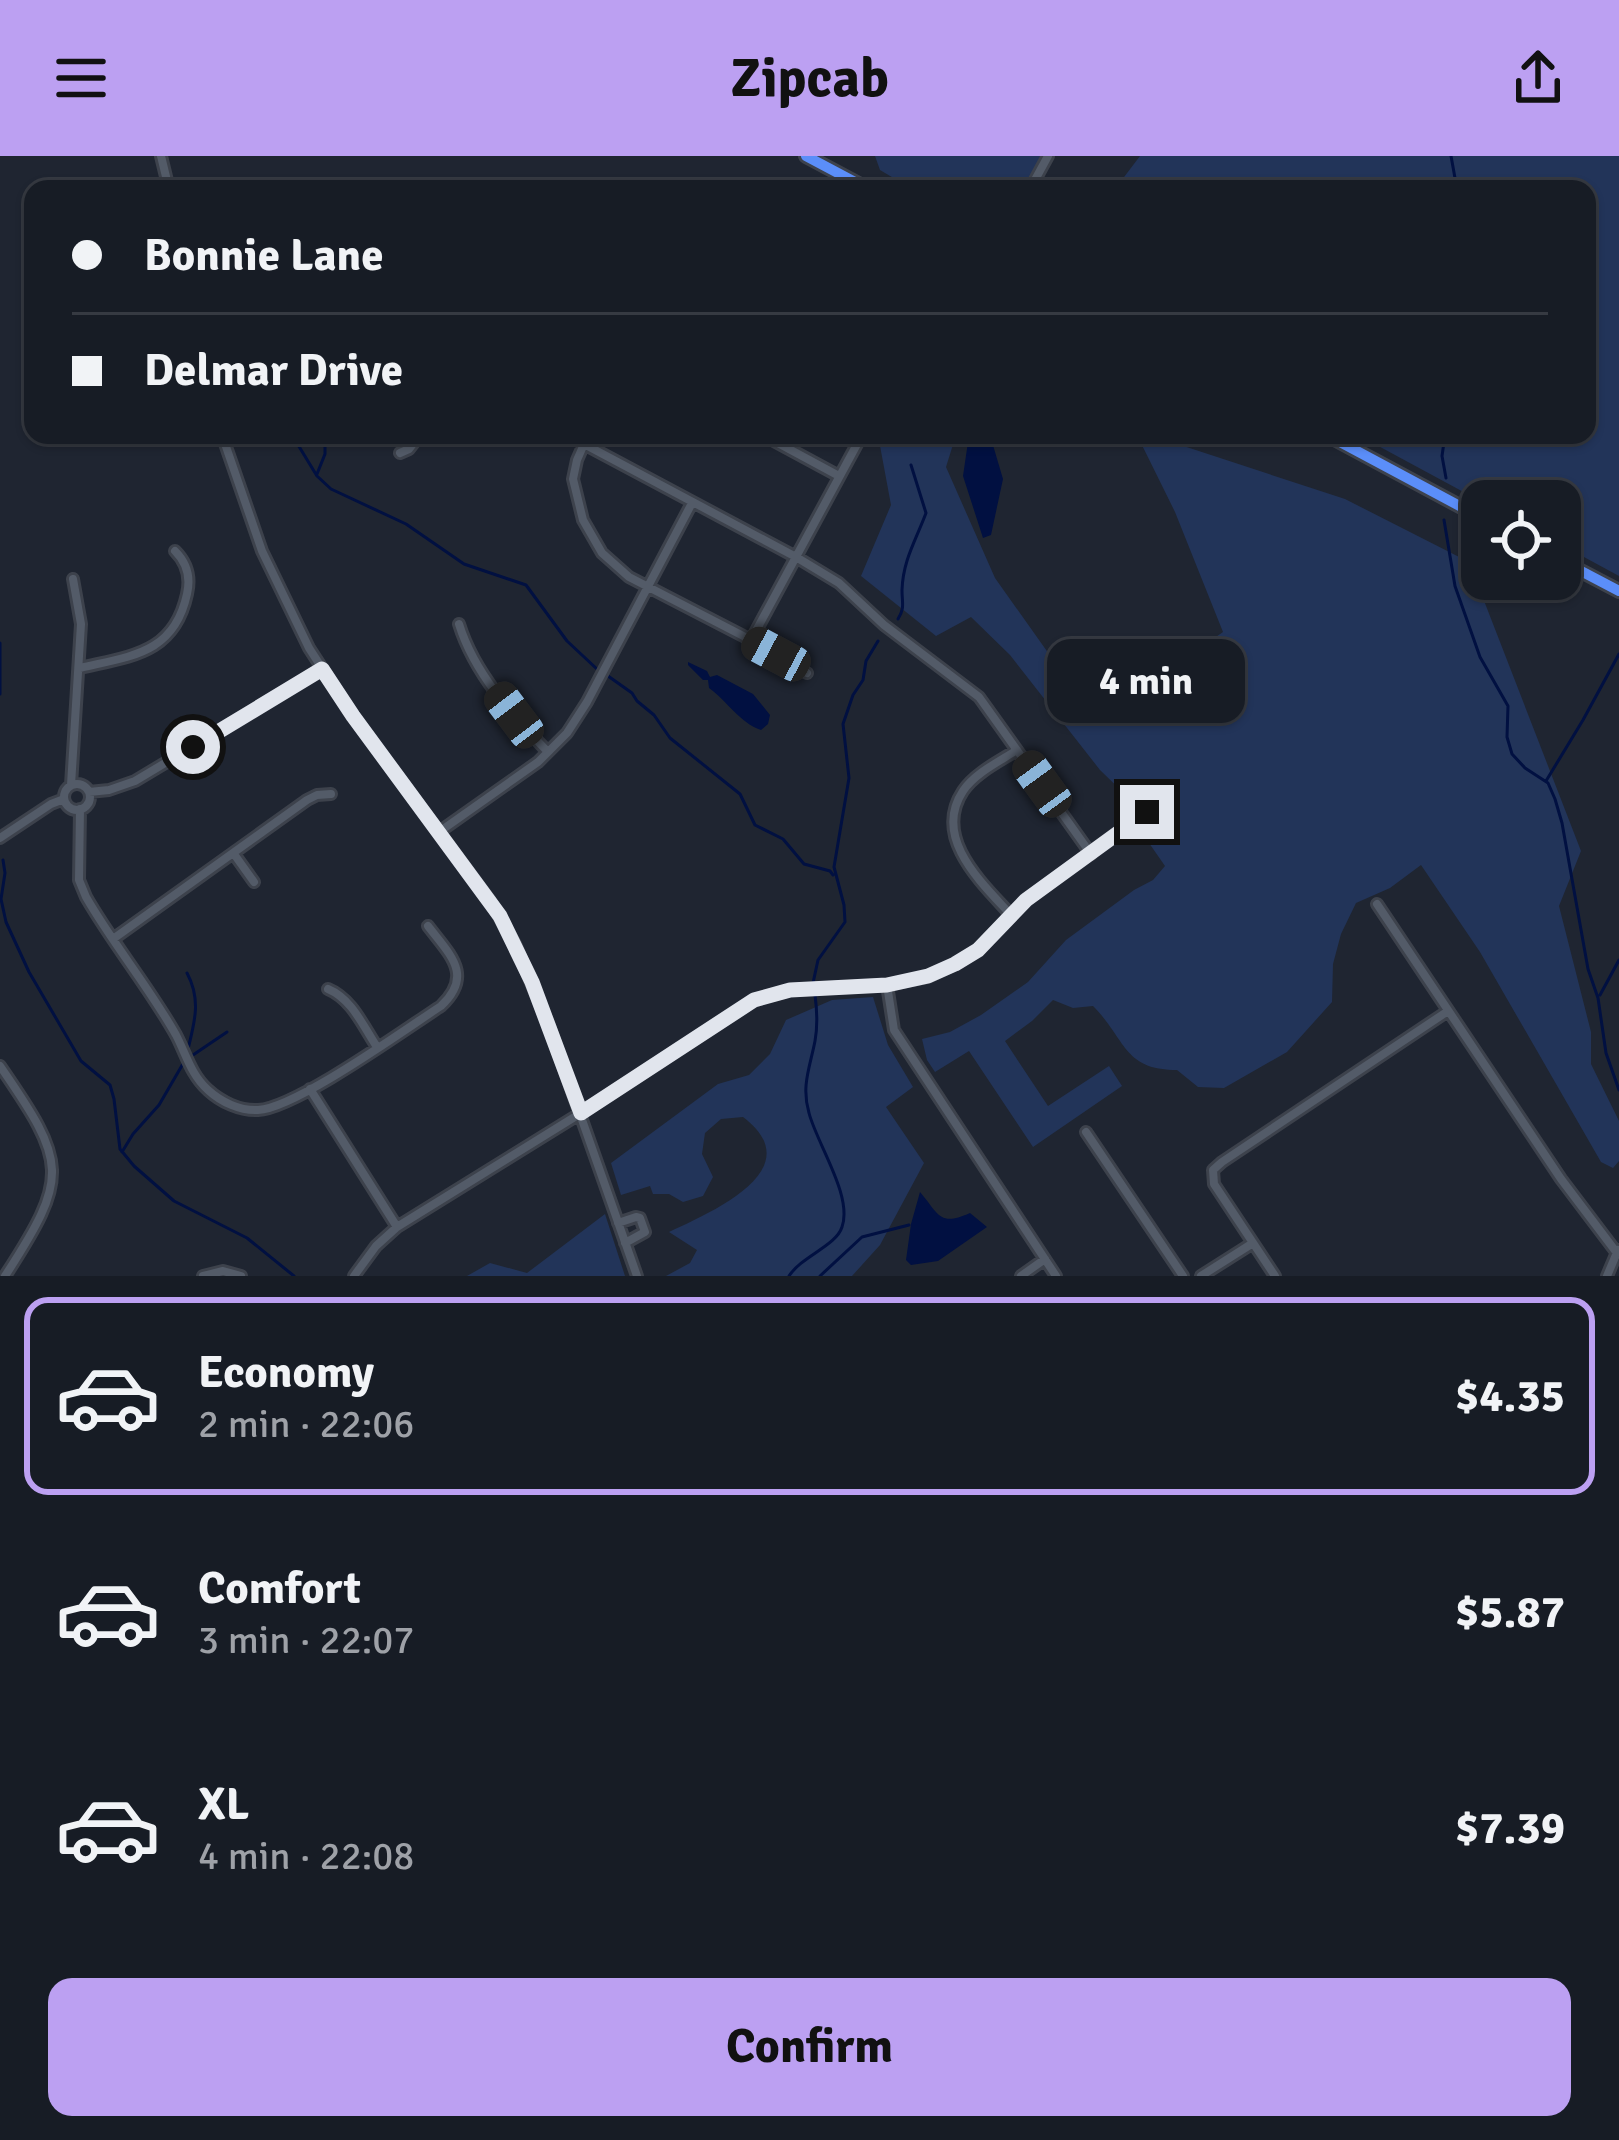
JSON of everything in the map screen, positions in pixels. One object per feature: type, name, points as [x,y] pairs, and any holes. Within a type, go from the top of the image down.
[{"type":"highway","points":[[806,156],[851,180]]},
{"type":"highway","points":[[1344,444],[1461,507]]},
{"type":"highway","points":[[1581,571],[1619,591]]},
{"type":"street","points":[[225,444],[270,568],[322,669],[490,901],[514,944],[581,1113],[637,1276]]},
{"type":"street","points":[[400,454],[413,444]]},
{"type":"street","points":[[584,444],[573,479],[583,520],[602,553],[629,577],[807,674]]},
{"type":"street","points":[[594,444],[839,583],[884,625],[979,698],[1091,854]]},
{"type":"street","points":[[780,444],[839,476]]},
{"type":"street","points":[[751,640],[857,444]]},
{"type":"street","points":[[439,832],[567,733],[692,502]]},
{"type":"street","points":[[80,668],[139,654],[159,645],[171,632],[183,612],[190,583],[186,565],[175,551]]},
{"type":"street","points":[[71,785],[81,624],[73,579]]},
{"type":"street","points":[[459,624],[490,683],[548,752]]},
{"type":"street","points":[[89,792],[135,782],[322,669]]},
{"type":"street","points":[[1011,915],[964,857],[954,838],[953,819],[962,792],[974,779],[1017,750]]},
{"type":"street","points":[[71,785],[84,785],[89,792],[87,804],[80,809],[68,806],[64,799],[71,785]]},
{"type":"street","points":[[112,939],[307,800],[331,794]]},
{"type":"street","points":[[0,838],[64,799]]},
{"type":"street","points":[[80,809],[79,880],[86,897],[175,1035],[192,1071],[223,1102],[259,1110],[298,1097],[441,1006],[454,994],[459,980],[456,966],[428,926]]},
{"type":"street","points":[[354,1276],[397,1227],[754,1000],[790,990],[887,985],[955,964],[978,950],[1026,900],[1147,812]]},
{"type":"street","points":[[234,853],[254,882]]},
{"type":"street","points":[[1377,904],[1598,1232],[1618,1251],[1606,1276]]},
{"type":"street","points":[[887,985],[894,1030],[1056,1276]]},
{"type":"street","points":[[328,989],[348,1002],[377,1047]]},
{"type":"street","points":[[1275,1276],[1214,1184],[1213,1171],[1448,1011]]},
{"type":"street","points":[[0,1066],[37,1119],[53,1163],[52,1187],[41,1216],[5,1276]]},
{"type":"street","points":[[310,1089],[397,1227]]},
{"type":"street","points":[[1086,1132],[1184,1276]]},
{"type":"street","points":[[618,1223],[640,1218],[645,1232],[625,1243]]},
{"type":"street","points":[[1201,1276],[1253,1243]]},
{"type":"street","points":[[1021,1276],[1045,1259]]},
{"type":"street","points":[[203,1276],[224,1270],[241,1276]]},
{"type":"shaded area","points":[[875,156],[1042,156],[1027,180],[897,180],[880,170]]},
{"type":"shaded area","points":[[1140,156],[1619,156],[1619,576],[1581,555],[1581,480],[1461,480],[1461,491],[1375,444],[1596,444],[1596,180],[1122,180]]},
{"type":"shaded area","points":[[880,444],[953,444],[946,467],[995,578],[1100,726],[1223,632],[1175,512],[1141,444],[1177,444],[1345,499],[1461,558],[1461,600],[1484,600],[1581,851],[1559,906],[1591,1032],[1591,1064],[1619,1121],[1619,1161],[1613,1168],[1601,1162],[1480,952],[1421,865],[1390,888],[1356,903],[1333,964],[1332,1002],[1287,1052],[1224,1088],[1198,1087],[1177,1070],[1146,1065],[1127,1050],[1093,1006],[1073,1008],[1053,1000],[1005,1041],[1048,1106],[1109,1066],[1122,1086],[1033,1147],[969,1051],[935,1072],[922,1039],[950,1032],[981,1015],[1028,982],[1066,940],[1153,880],[1165,866],[1149,843],[1167,826],[1170,815],[1158,795],[1144,794],[1133,802],[1100,770],[1010,655],[971,617],[936,636],[861,576],[891,505]]},
{"type":"shaded area","points":[[968,444],[993,444],[1003,479],[991,535],[983,538],[963,476]]},
{"type":"shaded area","points":[[688,662],[710,677],[717,675],[753,694],[770,715],[768,724],[761,730],[747,722]]},
{"type":"shaded area","points":[[873,997],[888,1045],[913,1087],[886,1107],[924,1163],[880,1245],[852,1276],[666,1276],[690,1263],[697,1250],[669,1232],[748,1187],[767,1154],[761,1136],[743,1117],[721,1119],[705,1133],[702,1154],[713,1177],[703,1196],[683,1202],[669,1194],[653,1194],[650,1186],[621,1195],[611,1163],[718,1084],[749,1075],[770,1054],[786,1020],[832,1000]]},
{"type":"shaded area","points":[[920,1192],[941,1216],[952,1219],[970,1213],[987,1227],[938,1261],[911,1265],[906,1260]]},
{"type":"shaded area","points":[[605,1214],[625,1276],[467,1276],[490,1263],[527,1273]]},
{"type":"waterway","points":[[1451,156],[1455,180]]},
{"type":"waterway","points":[[297,444],[331,489],[406,524],[464,564],[526,585],[567,641],[598,670]]},
{"type":"waterway","points":[[317,474],[325,444]]},
{"type":"waterway","points":[[1444,444],[1446,478]]},
{"type":"waterway","points":[[898,619],[905,569],[926,513],[911,465]]},
{"type":"waterway","points":[[1444,520],[1455,586],[1480,657],[1508,706],[1512,754],[1548,783],[1555,799],[1606,1053],[1619,1090]]},
{"type":"waterway","points":[[813,983],[818,960],[845,922],[834,867],[849,778],[843,724],[878,641]]},
{"type":"waterway","points":[[0,643],[0,694]]},
{"type":"waterway","points":[[1546,781],[1619,654]]},
{"type":"waterway","points":[[608,676],[632,693],[670,738],[740,794],[755,825],[783,839],[804,864],[833,875]]},
{"type":"waterway","points":[[3,860],[1,899],[6,922],[81,1061],[110,1085],[120,1149],[174,1201],[247,1238],[294,1276]]},
{"type":"waterway","points":[[1600,995],[1619,960]]},
{"type":"waterway","points":[[187,973],[195,1003],[187,1053]]},
{"type":"waterway","points":[[789,1276],[839,1234],[844,1214],[839,1185],[807,1103],[817,1029],[815,995]]},
{"type":"waterway","points":[[190,1057],[227,1032]]},
{"type":"waterway","points":[[122,1152],[159,1105],[184,1062]]},
{"type":"waterway","points":[[820,1276],[862,1237],[909,1225]]},
{"type":"route","points":[[193,747],[322,669],[500,916],[532,982],[581,1113],[754,1000],[790,990],[887,985],[955,964],[978,950],[1026,900],[1147,812]]}]
